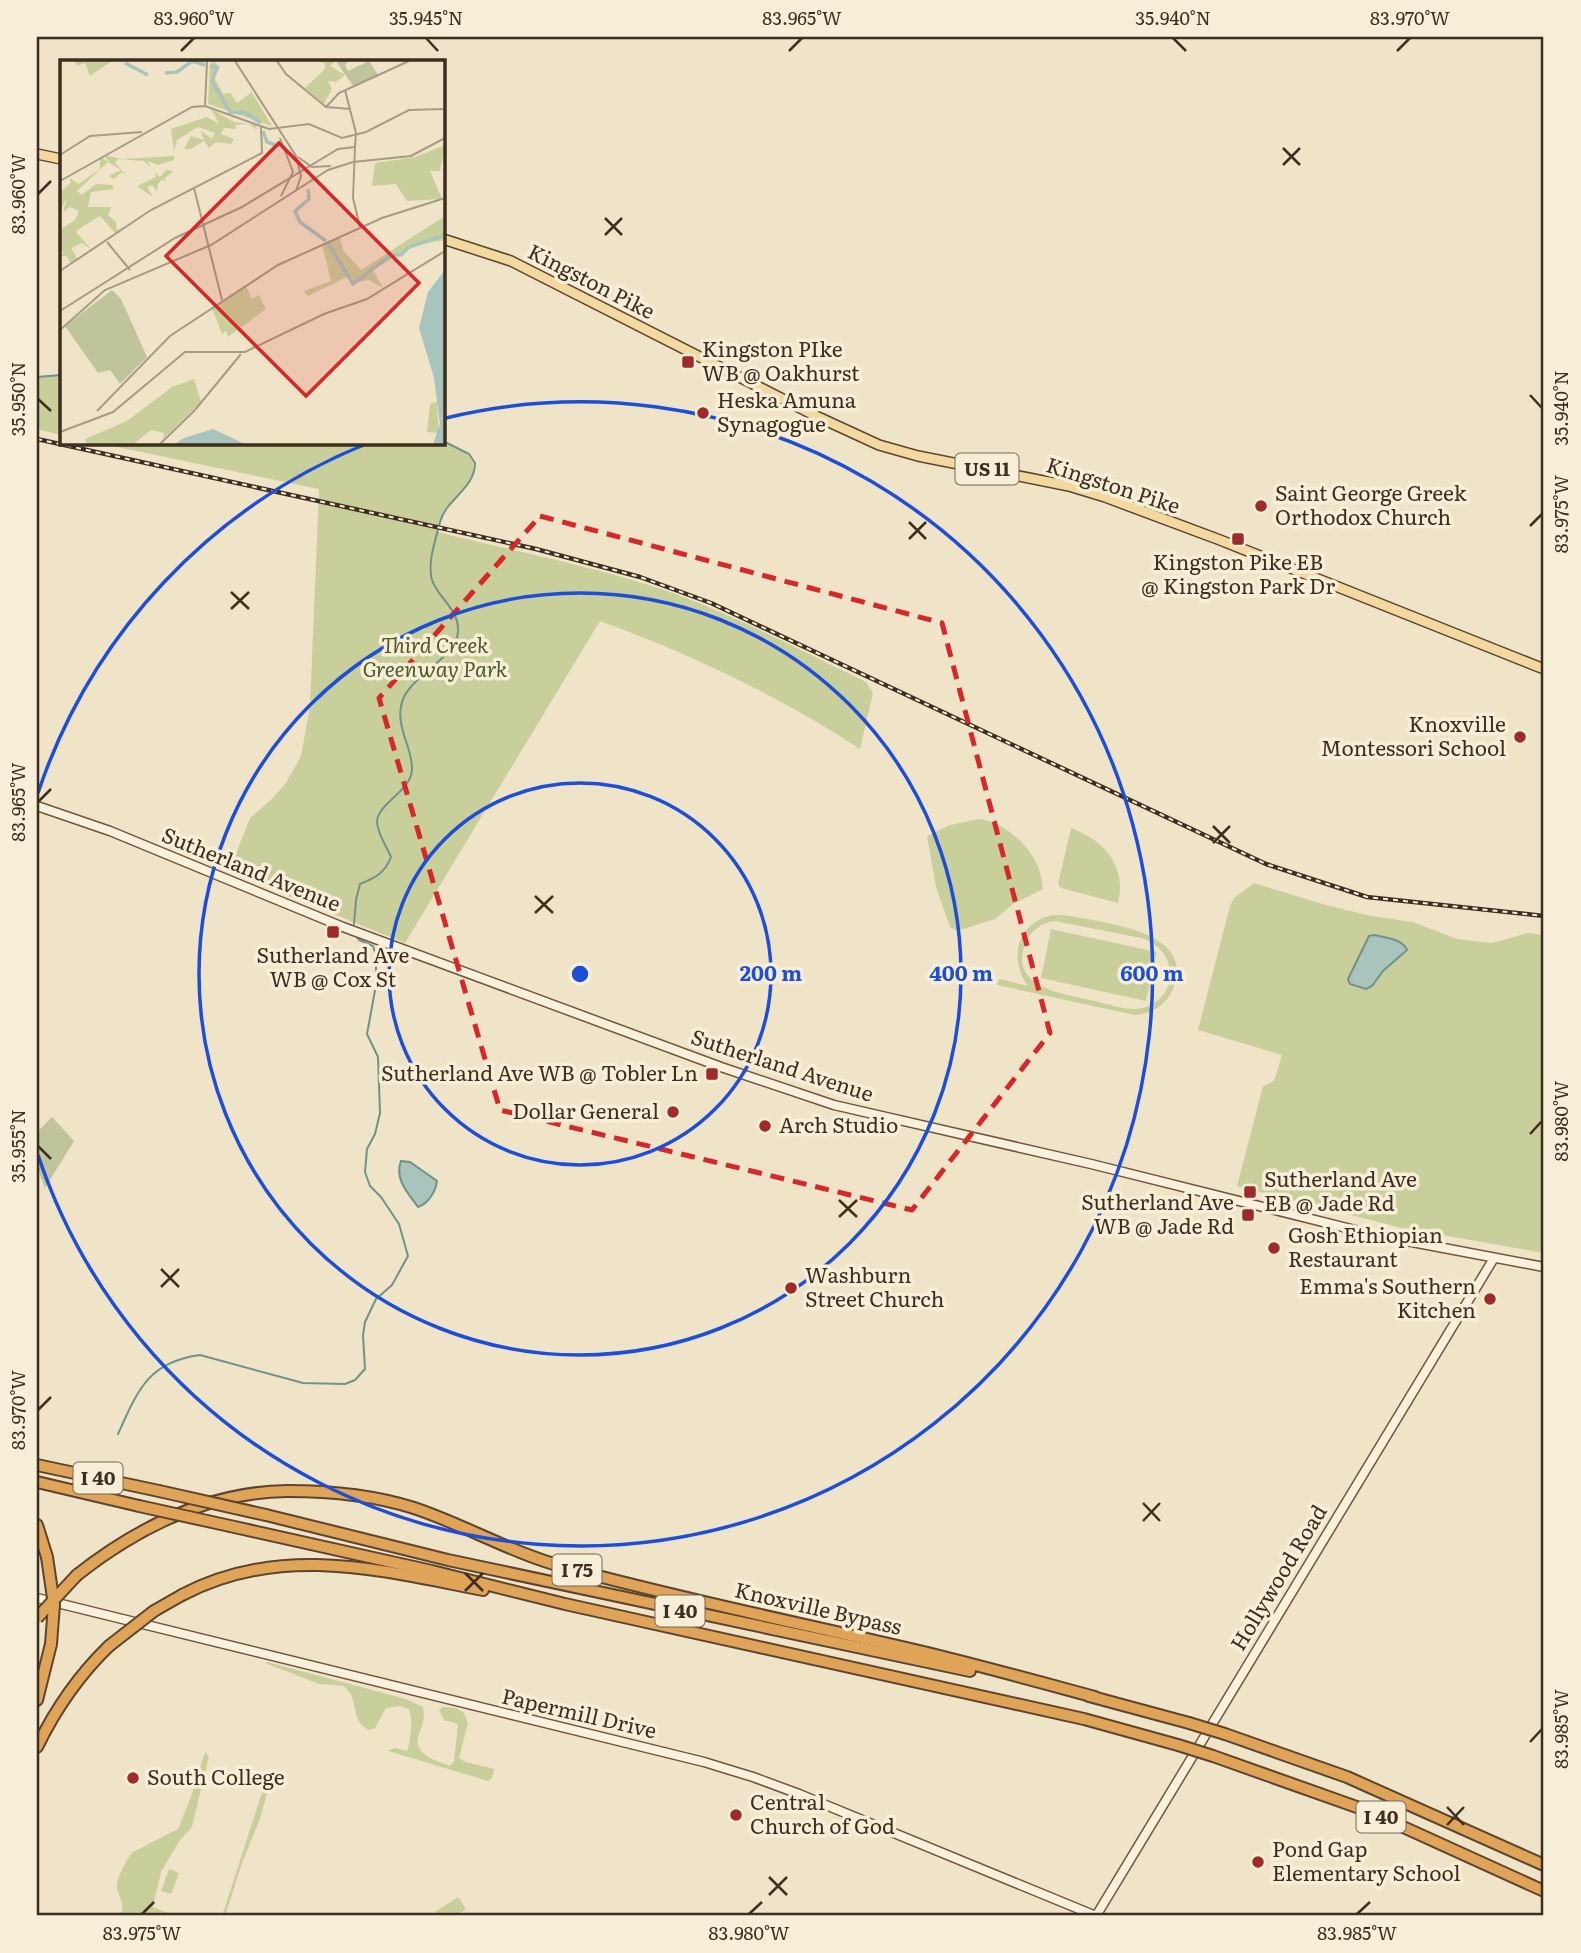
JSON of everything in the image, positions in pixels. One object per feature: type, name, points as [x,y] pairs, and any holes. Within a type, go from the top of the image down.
[{"type":"highway","name":"I 40","points":[[37,1465],[266,1515],[474,1566],[1095,1697],[1225,1734],[1347,1777],[1544,1865]]},
{"type":"highway","name":"I 40","points":[[37,1482],[432,1571],[565,1604],[1084,1718],[1213,1756],[1368,1811],[1544,1891]]},
{"type":"highway","name":"Knoxville Bypass","points":[[37,1618],[78,1575],[105,1553],[144,1529],[193,1507],[283,1492],[353,1494],[414,1508],[516,1551],[561,1566],[696,1601],[941,1657],[1095,1697]]},
{"type":"highway","points":[[37,1525],[47,1556],[54,1605],[51,1644],[37,1700]]},
{"type":"highway","name":"I 75","points":[[37,1747],[48,1724],[82,1675],[109,1646],[154,1611],[182,1595],[218,1580],[275,1567],[318,1564],[375,1569],[565,1604]]},
{"type":"main road","points":[[37,154],[60,159]]},
{"type":"main road","name":"Kingston Pike","points":[[444,239],[511,261],[879,445],[918,456],[1069,486],[1105,498],[1220,540],[1544,669]]},
{"type":"street","name":"Sutherland Avenue","points":[[37,806],[110,831],[343,927],[823,1102],[1091,1164],[1375,1235],[1544,1268]]},
{"type":"street","name":"Hollywood Road","points":[[1096,1916],[1494,1258]]},
{"type":"street","name":"Papermill Drive","points":[[37,1598],[704,1762],[799,1794],[1096,1916]]},
{"type":"highlighted area","points":[[540,516],[942,623],[1050,1033],[912,1210],[500,1110],[379,698]]},
{"type":"green space","points":[[60,375],[60,435],[37,429],[37,377]]},
{"type":"green space","name":"Third Creek Greenway Park","points":[[444,441],[471,458],[473,472],[464,489],[443,514],[438,532],[578,565],[661,589],[739,621],[866,682],[873,693],[860,749],[798,711],[734,678],[667,647],[600,621],[405,943],[229,872],[250,818],[286,783],[301,756],[310,706],[319,489],[103,444],[444,444]]},
{"type":"green space","points":[[979,819],[1006,829],[1029,850],[1041,875],[1043,889],[1013,904],[995,919],[957,931],[950,927],[936,887],[927,836],[950,825]]},
{"type":"green space","points":[[1071,828],[1094,840],[1110,856],[1119,877],[1118,903],[1061,888],[1058,884]]},
{"type":"green space","points":[[1254,883],[1326,905],[1371,916],[1413,922],[1457,939],[1492,943],[1528,933],[1544,935],[1544,1253],[1402,1228],[1237,1186],[1263,1086],[1274,1081],[1282,1055],[1198,1030],[1230,906],[1234,898]]},
{"type":"green space","points":[[1065,915],[1122,926],[1159,941],[1172,953],[1177,969],[1170,995],[1158,1008],[1135,1015],[997,985],[999,979],[1028,986],[1018,964],[1020,943],[1031,925],[1041,919]],"holes":[[[1050,922],[1141,938],[1158,947],[1164,954],[1170,971],[1167,989],[1153,1004],[1144,1008],[1121,1008],[1055,991],[1031,979],[1024,970],[1022,957],[1028,938],[1041,925]]]},
{"type":"green space","points":[[1051,929],[1157,952],[1146,1001],[1041,978]]},
{"type":"green space","points":[[52,1117],[74,1141],[45,1188],[37,1167],[37,1132]]},
{"type":"green space","points":[[265,1663],[406,1699],[423,1707],[419,1747],[426,1756],[450,1766],[454,1761],[458,1724],[444,1720],[439,1710],[443,1707],[456,1708],[464,1713],[468,1723],[459,1758],[494,1769],[492,1778],[488,1781],[388,1751],[395,1748],[407,1751],[411,1730],[409,1709],[399,1706],[386,1708],[375,1728],[369,1730],[360,1723],[351,1695],[344,1686],[319,1684]]},
{"type":"green space","points":[[205,1752],[209,1756],[192,1827],[180,1840],[161,1872],[153,1907],[175,1916],[108,1916],[122,1912],[117,1885],[133,1852],[178,1829]]},
{"type":"green space","points":[[273,1772],[260,1819],[225,1916],[220,1916],[268,1774]]},
{"type":"green space","points":[[169,1869],[179,1873],[171,1894],[161,1891]]},
{"type":"green space","points":[[458,1897],[466,1909],[455,1916],[438,1916],[435,1912]]},
{"type":"water","points":[[1369,936],[1398,941],[1407,950],[1383,971],[1372,986],[1366,989],[1350,984],[1348,979]]},
{"type":"water","points":[[401,1161],[410,1162],[437,1181],[431,1197],[418,1207],[401,1180]]},
{"type":"waterway","points":[[37,377],[60,375]]},
{"type":"waterway","points":[[354,924],[360,884],[379,874],[391,857],[379,831],[378,815],[406,784],[412,770],[400,716],[404,697],[450,649],[458,632],[456,617],[432,580],[431,558],[443,514],[466,487],[474,472],[475,463],[469,454],[444,442]]},
{"type":"waterway","points":[[118,1434],[132,1404],[147,1381],[156,1371],[182,1359],[200,1355],[303,1383],[345,1384],[355,1380],[365,1369],[365,1322],[376,1299],[392,1285],[408,1256],[399,1224],[370,1186],[365,1172],[367,1149],[375,1134],[380,1113],[378,1057],[367,1034],[376,985],[376,955],[373,946],[356,936]]},
{"type":"railway","points":[[37,439],[536,549],[640,577],[711,603],[1266,864],[1367,897],[1544,916]]},
{"type":"place","name":"Kingston PIke WB @ Oakhurst","points":[[688,362]]},
{"type":"place","name":"Heska Amuna Synagogue","points":[[703,413]]},
{"type":"place","name":"Saint George Greek Orthodox Church","points":[[1261,506]]},
{"type":"place","name":"Kingston Pike EB @ Kingston Park Dr","points":[[1238,539]]},
{"type":"place","name":"Knoxville Montessori School","points":[[1520,737]]},
{"type":"place","name":"Sutherland Ave WB @ Cox St","points":[[333,932]]},
{"type":"place","name":"Sutherland Ave WB @ Tobler Ln","points":[[712,1074]]},
{"type":"place","name":"Dollar General","points":[[673,1112]]},
{"type":"place","name":"Arch Studio","points":[[765,1126]]},
{"type":"place","name":"Sutherland Ave EB @ Jade Rd","points":[[1250,1192]]},
{"type":"place","name":"Sutherland Ave WB @ Jade Rd","points":[[1248,1215]]},
{"type":"place","name":"Gosh Ethiopian Restaurant","points":[[1274,1248]]},
{"type":"place","name":"Washburn Street Church","points":[[791,1288]]},
{"type":"place","name":"Emma's Southern Kitchen","points":[[1490,1299]]},
{"type":"place","name":"South College","points":[[133,1778]]},
{"type":"place","name":"Central Church of God","points":[[736,1815]]},
{"type":"place","name":"Pond Gap Elementary School","points":[[1258,1862]]}]
